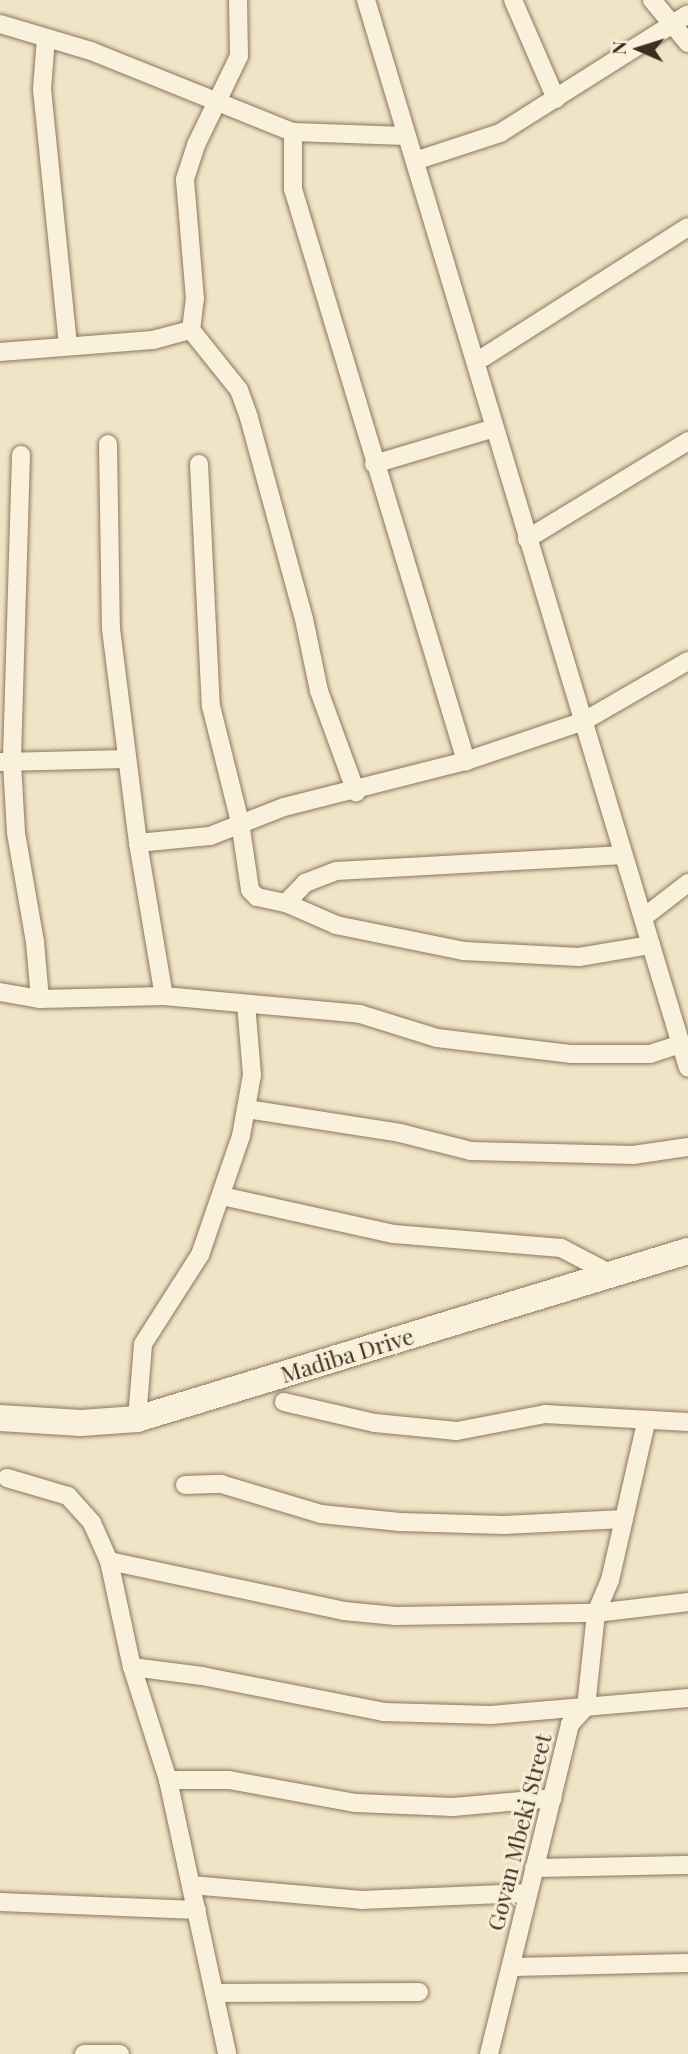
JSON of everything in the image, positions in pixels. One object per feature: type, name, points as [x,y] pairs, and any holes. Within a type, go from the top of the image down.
[{"type":"street","points":[[238,0],[240,56],[196,145],[185,179],[195,299],[191,330],[239,390],[304,619],[319,691],[356,792]]},
{"type":"street","points":[[366,0],[688,1068]]},
{"type":"street","points":[[513,0],[556,99]]},
{"type":"street","points":[[652,0],[681,19],[688,43]]},
{"type":"street","points":[[415,161],[500,133],[681,19]]},
{"type":"street","points":[[0,24],[113,59],[293,132],[406,136]]},
{"type":"street","points":[[46,38],[42,89],[68,345]]},
{"type":"street","points":[[293,132],[293,189],[466,761]]},
{"type":"street","points":[[476,362],[688,227]]},
{"type":"street","points":[[0,352],[153,340],[191,330]]},
{"type":"street","points":[[374,464],[495,428]]},
{"type":"street","points":[[527,539],[688,441]]},
{"type":"street","points":[[108,444],[111,629],[138,843],[164,996]]},
{"type":"street","points":[[21,455],[6,762],[40,999]]},
{"type":"street","points":[[199,464],[211,706],[240,822],[250,890],[257,897],[286,903],[336,925],[464,951],[579,957],[651,945]]},
{"type":"street","points":[[138,843],[210,836],[240,822],[466,761],[584,721],[688,661]]},
{"type":"street","points":[[6,762],[127,759]]},
{"type":"street","points":[[286,903],[305,883],[336,872],[624,855]]},
{"type":"street","points":[[644,917],[688,883]]},
{"type":"street","points":[[0,992],[40,999],[164,996],[360,1014],[437,1038],[492,1047],[614,1055],[650,1054],[681,1044]]},
{"type":"street","points":[[137,1419],[144,1344],[185,1286],[222,1196],[247,1109],[252,1075],[246,1004]]},
{"type":"street","points":[[247,1109],[400,1133],[471,1151],[633,1155],[688,1147]]},
{"type":"street","points":[[222,1196],[394,1234],[561,1248],[611,1274]]},
{"type":"street","name":"Madiba Drive","points":[[0,1418],[81,1423],[137,1419],[688,1251]]},
{"type":"street","points":[[284,1402],[375,1423],[457,1432],[545,1414],[646,1423],[688,1422]]},
{"type":"street","name":"Govan Mbeki Street","points":[[489,2054],[570,1724],[586,1707],[596,1613],[610,1580],[646,1423]]},
{"type":"street","points":[[7,1478],[68,1496],[92,1523],[109,1561],[132,1667],[168,1780],[227,2054]]},
{"type":"street","points":[[185,1485],[221,1484],[321,1514],[400,1522],[504,1525],[624,1519]]},
{"type":"street","points":[[109,1561],[371,1614],[596,1613],[688,1602]]},
{"type":"street","points":[[132,1667],[202,1676],[383,1712],[463,1716],[688,1698]]},
{"type":"street","points":[[168,1780],[229,1780],[355,1803],[453,1807],[553,1798]]},
{"type":"street","points":[[534,1868],[688,1865]]},
{"type":"street","points":[[191,1885],[389,1900],[528,1893]]},
{"type":"street","points":[[0,1902],[197,1910]]},
{"type":"street","points":[[512,1966],[688,1963]]},
{"type":"street","points":[[214,1993],[419,1992]]},
{"type":"street","points":[[84,2054],[121,2054]]}]
